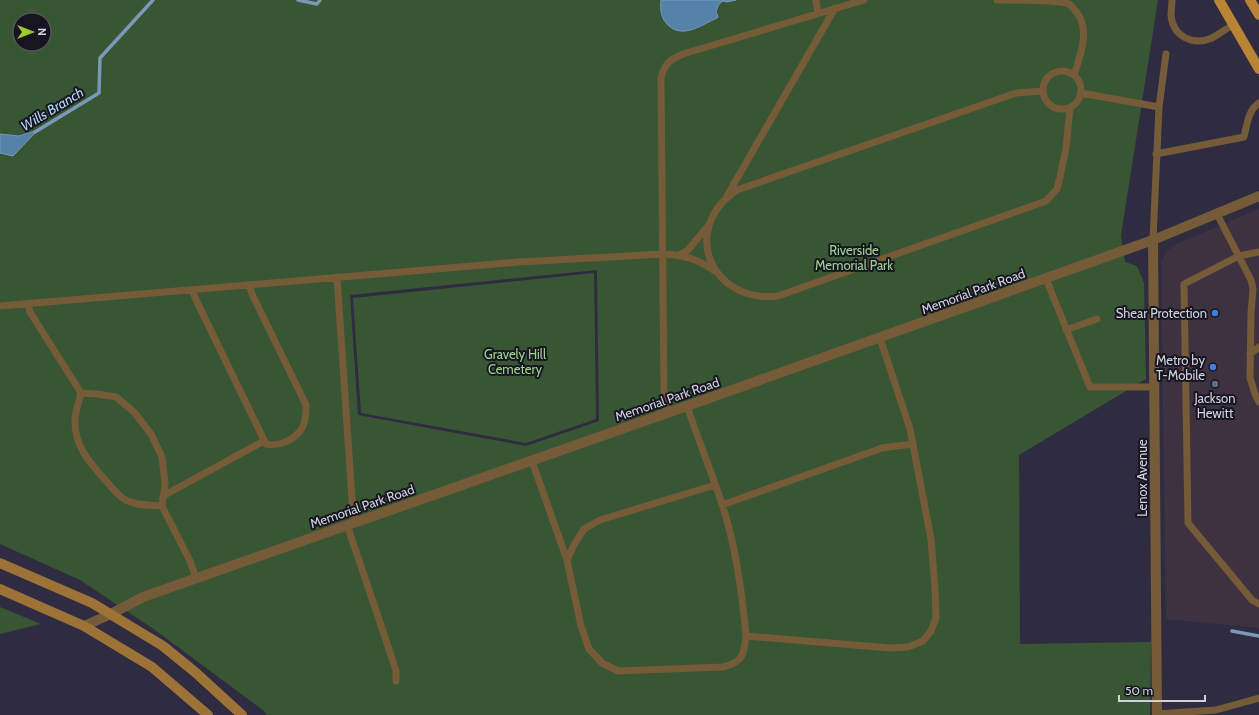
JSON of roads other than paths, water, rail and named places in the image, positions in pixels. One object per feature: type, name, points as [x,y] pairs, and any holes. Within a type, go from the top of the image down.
[{"type":"main road","points":[[1219,0],[1259,68]]},
{"type":"main road","points":[[1250,0],[1259,15]]},
{"type":"main road","points":[[0,563],[92,603],[163,646],[195,672],[242,715]]},
{"type":"main road","points":[[0,589],[84,626],[152,667],[208,715]]},
{"type":"street","name":"Memorial Park Road","points":[[84,626],[144,597],[1046,279],[1153,240],[1259,196]]},
{"type":"street","name":"Lenox Avenue","points":[[1153,240],[1156,715]]},
{"type":"lane","points":[[816,0],[818,13]]},
{"type":"lane","points":[[669,412],[665,405],[664,395],[660,78],[664,66],[672,58],[683,54],[864,0]]},
{"type":"lane","points":[[997,0],[1056,1],[1069,3],[1082,19],[1083,30],[1081,56],[1074,75]]},
{"type":"lane","points":[[1172,0],[1171,15],[1174,27],[1181,37],[1193,41],[1211,38],[1233,25]]},
{"type":"lane","points":[[679,255],[688,250],[708,226],[718,207],[726,198],[835,8]]},
{"type":"lane","points":[[1153,240],[1159,108],[1166,54]]},
{"type":"lane","points":[[1063,71],[1069,72],[1079,80],[1081,93],[1075,104],[1070,108],[1058,109],[1048,102],[1043,91],[1047,79],[1057,72],[1063,71]]},
{"type":"lane","points":[[726,198],[737,190],[1016,93],[1043,91]]},
{"type":"lane","points":[[1081,93],[1159,108]]},
{"type":"lane","points":[[1156,154],[1244,137],[1250,112],[1254,106],[1259,103]]},
{"type":"lane","points":[[708,226],[706,239],[708,253],[713,267],[717,272],[732,287],[744,293],[766,297],[778,296],[1046,201],[1057,189],[1060,178],[1066,148],[1070,108]]},
{"type":"lane","points":[[1217,214],[1253,289],[1250,313],[1250,378],[1256,388],[1259,402]]},
{"type":"lane","points":[[1259,252],[1238,256],[1184,284],[1188,523],[1252,600],[1259,604]]},
{"type":"lane","points":[[0,306],[519,262],[663,254],[693,258],[717,272]]},
{"type":"lane","points":[[337,277],[353,514],[356,522]]},
{"type":"lane","points":[[1046,279],[1090,387],[1154,387]]},
{"type":"lane","points":[[192,290],[264,441],[266,444],[274,446],[281,444],[295,436],[302,427],[306,418],[306,405],[249,285]]},
{"type":"lane","points":[[28,304],[30,312],[81,393],[75,420],[81,449],[89,461],[118,494],[128,501],[140,504],[162,506]]},
{"type":"lane","points":[[1066,330],[1097,319]]},
{"type":"lane","points":[[746,636],[890,648],[908,647],[923,641],[931,631],[936,618],[931,539],[915,464],[910,429],[880,338]]},
{"type":"lane","points":[[1250,354],[1259,347]]},
{"type":"lane","points":[[81,393],[116,397],[134,412],[151,434],[162,457],[165,484],[162,506],[190,561],[196,578]]},
{"type":"lane","points":[[532,461],[567,560],[581,626],[589,649],[602,663],[618,671],[723,667],[735,664],[742,657],[746,636],[743,600],[734,551],[722,505],[687,406]]},
{"type":"lane","points":[[163,496],[264,441]]},
{"type":"lane","points":[[722,505],[882,448],[913,444]]},
{"type":"lane","points":[[567,560],[584,529],[600,520],[715,485]]},
{"type":"lane","points":[[346,526],[396,671],[396,681]]},
{"type":"lane","points":[[1156,715],[1216,710],[1259,698]]},
{"type":"water","points":[[661,0],[736,0],[727,2],[723,1],[719,4],[716,11],[717,18],[700,27],[687,31],[681,31],[675,30],[664,20],[661,11]]},
{"type":"water","name":"Wills Branch","points":[[38,130],[13,156],[0,153],[0,134],[19,136]]},
{"type":"waterway","name":"Wills Branch","points":[[35,132],[99,93],[100,58],[153,0]]},
{"type":"waterway","name":"Wills Branch","points":[[298,0],[317,4],[320,0]]},
{"type":"waterway","points":[[1232,631],[1259,636]]},
{"type":"place","name":"Shear Protection","points":[[1215,313]]},
{"type":"place","name":"Metro by T-Mobile","points":[[1213,367]]},
{"type":"place","name":"Jackson Hewitt","points":[[1215,384]]},
{"type":"park label","name":"Riverside Memorial Park","points":[[854,258]]},
{"type":"park label","name":"Gravely Hill Cemetery","points":[[515,362]]}]
